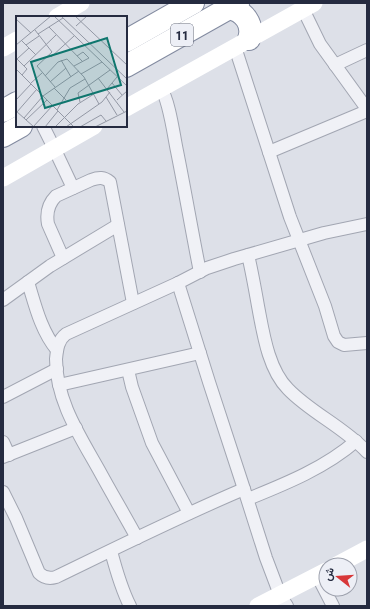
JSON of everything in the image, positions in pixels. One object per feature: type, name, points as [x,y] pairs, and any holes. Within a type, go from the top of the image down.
[{"type":"highway","name":"11","points":[[127,40],[193,3]]},
{"type":"highway","name":"11","points":[[127,65],[234,5]]},
{"type":"highway","points":[[234,5],[247,19],[251,29],[251,35],[242,43]]},
{"type":"highway","points":[[3,111],[16,104]]},
{"type":"highway","points":[[3,136],[19,127]]},
{"type":"main road","points":[[59,16],[81,3]]},
{"type":"main road","points":[[127,107],[309,6]]},
{"type":"main road","points":[[3,48],[16,41]]},
{"type":"main road","points":[[3,178],[92,127]]},
{"type":"main road","points":[[352,557],[367,549]]},
{"type":"main road","points":[[258,606],[283,600],[318,576]]},
{"type":"street","points":[[269,152],[367,110],[320,44],[309,6]]},
{"type":"street","points":[[242,43],[269,152],[290,217],[332,330],[336,339],[341,344],[367,344]]},
{"type":"street","points":[[335,65],[367,50]]},
{"type":"street","points":[[160,89],[163,91],[167,101],[200,272]]},
{"type":"street","points":[[44,127],[73,188]]},
{"type":"street","points":[[62,258],[48,224],[47,212],[52,200],[56,196],[96,178],[102,178],[110,182],[133,303]]},
{"type":"street","points":[[137,538],[67,410],[59,385],[57,369],[57,350],[62,338],[66,334],[178,283],[206,268],[299,240],[367,224]]},
{"type":"street","points":[[3,300],[62,258],[118,225]]},
{"type":"street","points":[[248,255],[264,337],[270,356],[281,381],[301,400],[356,441],[367,452]]},
{"type":"street","points":[[28,282],[40,321],[51,343],[57,350]]},
{"type":"street","points":[[178,283],[266,558],[283,600]]},
{"type":"street","points":[[59,385],[200,353]]},
{"type":"street","points":[[3,397],[57,369]]},
{"type":"street","points":[[128,370],[132,387],[152,443],[189,513]]},
{"type":"street","points":[[3,442],[6,456],[76,428]]},
{"type":"street","points":[[3,492],[16,518],[38,570],[41,574],[51,578],[56,577],[189,513],[295,480],[345,450],[356,441]]},
{"type":"street","points":[[111,551],[115,569],[130,606]]}]
